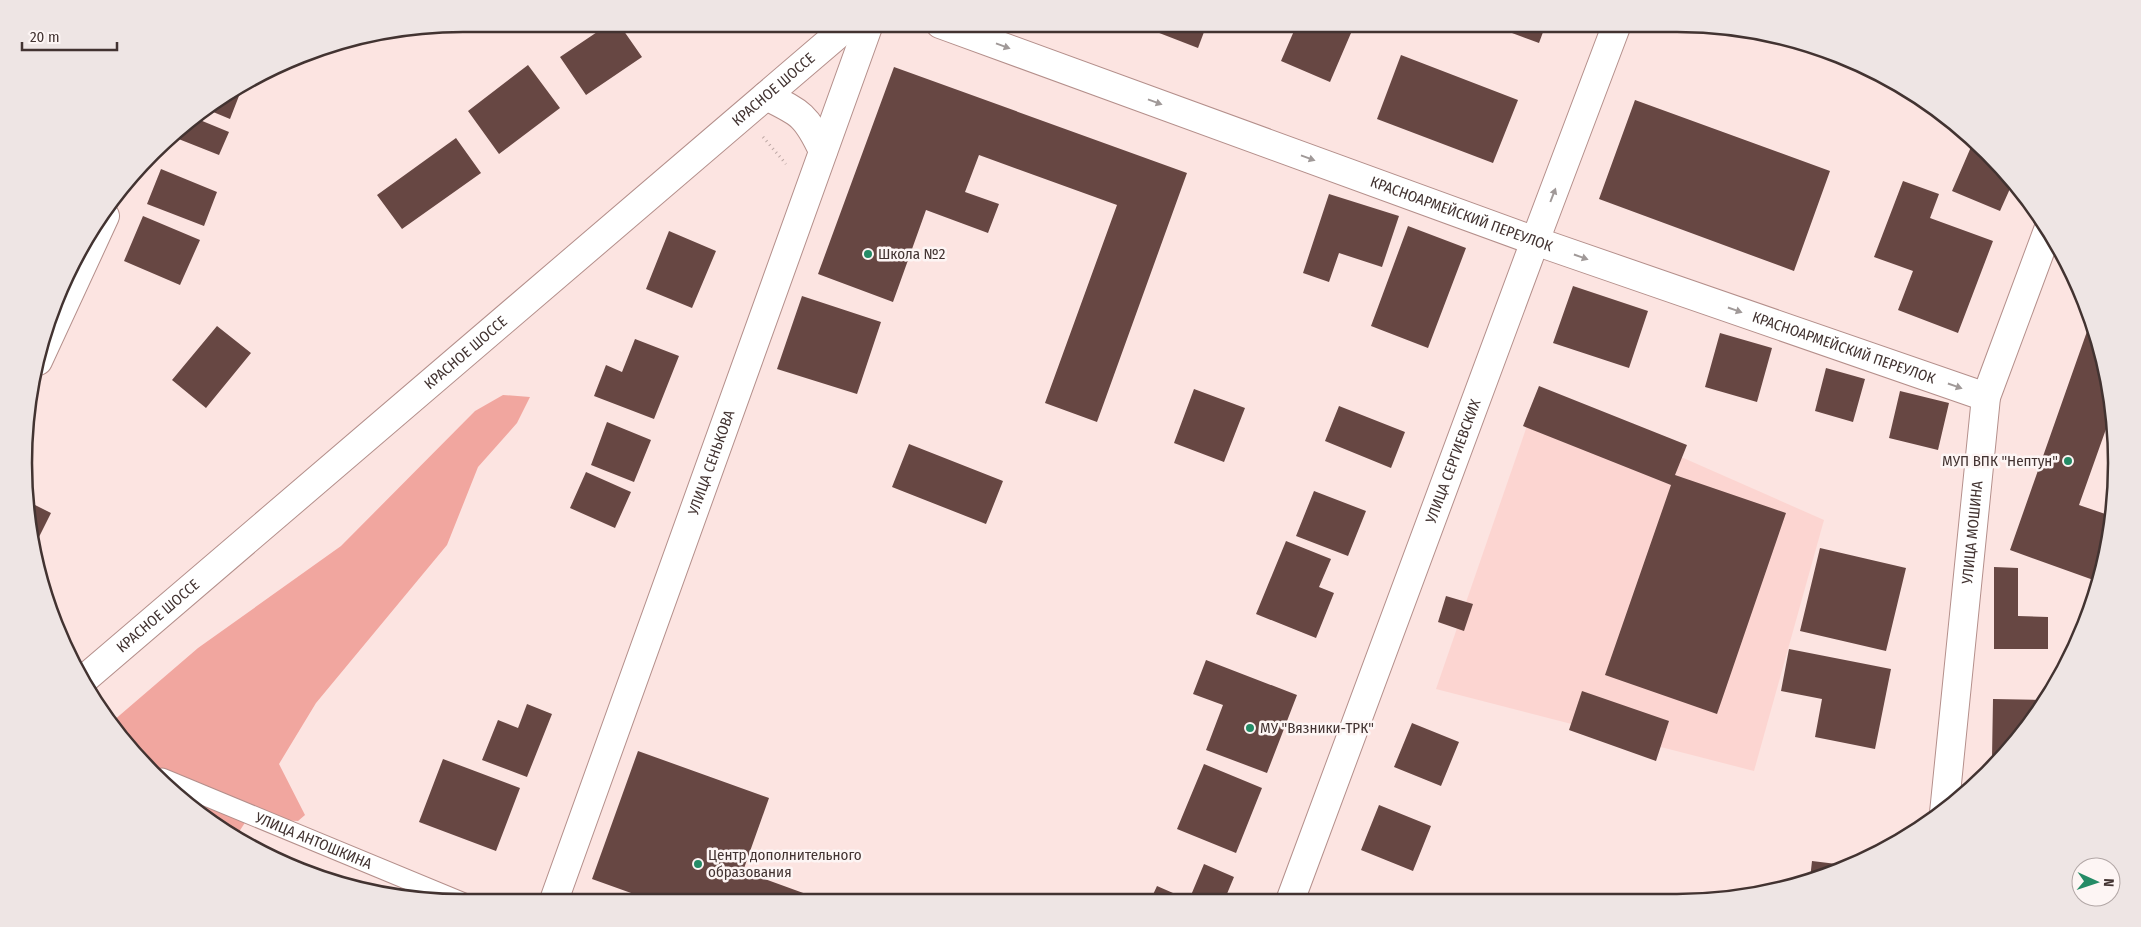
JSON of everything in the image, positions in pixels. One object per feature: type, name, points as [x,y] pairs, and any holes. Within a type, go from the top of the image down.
[{"type":"street","name":"КРАСНОЕ ШОССЕ","points":[[88,675],[841,32]]},
{"type":"street","name":"УЛИЦА СЕНЬКОВА","points":[[556,894],[866,32]]},
{"type":"street","name":"КРАСНОАРМЕЙСКИЙ ПЕРЕУЛОК","points":[[962,32],[1535,241],[1986,397]]},
{"type":"street","name":"УЛИЦА СЕРГИЕВСКИХ","points":[[1293,894],[1614,32]]},
{"type":"street","points":[[766,96],[796,110],[811,126],[823,151]]},
{"type":"street","name":"УЛИЦА МОШИНА","points":[[1945,801],[1986,397],[2045,238]]},
{"type":"street","points":[[57,320],[91,247]]},
{"type":"lane","name":"УЛИЦА АНТОШКИНА","points":[[174,783],[442,894]]},
{"type":"shaded area","points":[[1538,394],[1824,520],[1754,771],[1436,689]]},
{"type":"shaded area","points":[[503,395],[530,397],[517,423],[478,467],[447,545],[316,703],[279,764],[305,815],[298,821],[248,818],[239,832],[179,788],[139,748],[116,718],[198,648],[341,546],[475,411]]},
{"type":"building","points":[[597,32],[625,32],[642,57],[586,95],[560,57]]},
{"type":"building","points":[[1157,32],[1204,32],[1198,48]]},
{"type":"building","points":[[1294,32],[1351,32],[1330,82],[1281,61]]},
{"type":"building","points":[[1509,32],[1543,32],[1539,43]]},
{"type":"building","points":[[1401,55],[1518,100],[1493,163],[1377,119]]},
{"type":"building","points":[[528,65],[560,108],[499,154],[468,111]]},
{"type":"building","name":"Школа №2","points":[[894,67],[1187,173],[1097,422],[1045,403],[1117,205],[979,155],[965,192],[999,204],[988,233],[926,210],[893,302],[818,274]]},
{"type":"building","points":[[239,96],[230,119],[214,112]]},
{"type":"building","points":[[1635,100],[1830,171],[1794,271],[1599,199]]},
{"type":"building","points":[[202,121],[229,132],[219,155],[179,139]]},
{"type":"building","points":[[456,138],[481,173],[402,229],[377,195]]},
{"type":"building","points":[[1971,148],[2010,189],[2000,211],[1952,191]]},
{"type":"building","points":[[161,169],[217,192],[204,226],[147,204]]},
{"type":"building","points":[[1903,181],[1939,194],[1930,218],[1993,241],[1958,333],[1898,310],[1913,271],[1874,257]]},
{"type":"building","points":[[1329,194],[1399,216],[1382,267],[1339,253],[1329,282],[1303,273]]},
{"type":"building","points":[[143,216],[200,240],[180,285],[124,261]]},
{"type":"building","points":[[1408,226],[1466,248],[1428,348],[1371,326]]},
{"type":"building","points":[[669,231],[716,251],[692,308],[646,289]]},
{"type":"building","points":[[1573,286],[1648,311],[1629,368],[1553,343]]},
{"type":"building","points":[[802,296],[881,322],[857,394],[777,369]]},
{"type":"building","points":[[217,326],[251,353],[206,408],[172,380]]},
{"type":"building","name":"МУП ВПК \"Нептун\"","points":[[2087,330],[2100,379],[2107,426],[2079,505],[2106,514],[2093,580],[2010,550]]},
{"type":"building","points":[[1720,333],[1772,348],[1757,402],[1705,387]]},
{"type":"building","points":[[635,339],[679,356],[654,419],[594,396],[606,365],[622,372]]},
{"type":"building","points":[[1826,368],[1865,379],[1853,422],[1815,411]]},
{"type":"building","points":[[1539,386],[1687,445],[1675,475],[1786,513],[1717,714],[1605,675],[1671,485],[1523,426]]},
{"type":"building","points":[[1194,389],[1245,408],[1224,462],[1174,443]]},
{"type":"building","points":[[1900,391],[1949,403],[1938,450],[1889,438]]},
{"type":"building","points":[[1339,406],[1405,432],[1391,468],[1325,441]]},
{"type":"building","points":[[607,422],[651,440],[634,482],[591,465]]},
{"type":"building","points":[[909,444],[1003,481],[986,524],[892,487]]},
{"type":"building","points":[[586,472],[631,492],[615,528],[570,508]]},
{"type":"building","points":[[1314,491],[1366,511],[1348,556],[1296,536]]},
{"type":"building","points":[[34,505],[51,513],[39,537]]},
{"type":"building","points":[[1286,541],[1331,559],[1319,587],[1334,593],[1316,638],[1256,614]]},
{"type":"building","points":[[1820,548],[1906,568],[1886,651],[1800,631]]},
{"type":"building","points":[[1994,567],[2018,568],[2018,616],[2048,617],[2048,649],[1994,649]]},
{"type":"building","points":[[1446,596],[1473,604],[1464,631],[1438,622]]},
{"type":"building","points":[[1789,649],[1891,669],[1875,749],[1815,737],[1822,699],[1781,691]]},
{"type":"building","name":"МУ \"Вязники-ТРК\"","points":[[1206,660],[1297,695],[1267,773],[1206,750],[1223,705],[1193,694]]},
{"type":"building","points":[[1582,691],[1669,721],[1656,761],[1569,730]]},
{"type":"building","points":[[1993,699],[2038,700],[2002,748],[1992,758]]},
{"type":"building","points":[[527,704],[552,714],[527,777],[482,760],[498,720],[518,728]]},
{"type":"building","points":[[1412,723],[1459,742],[1441,786],[1394,767]]},
{"type":"building","points":[[638,751],[769,798],[743,871],[806,894],[634,894],[592,879]]},
{"type":"building","points":[[443,759],[520,788],[496,851],[419,822]]},
{"type":"building","points":[[1204,764],[1262,788],[1236,853],[1177,829]]},
{"type":"building","points":[[1379,805],[1431,826],[1413,871],[1361,850]]},
{"type":"building","points":[[1812,861],[1837,864],[1816,872],[1811,874]]},
{"type":"building","points":[[1204,864],[1234,877],[1227,894],[1192,894]]},
{"type":"building","points":[[1157,886],[1175,894],[1153,894]]},
{"type":"place","name":"Школа №2","points":[[868,254]]},
{"type":"place","name":"МУП ВПК \"Нептун\"","points":[[2068,461]]},
{"type":"place","name":"МУ \"Вязники-ТРК\"","points":[[1250,728]]},
{"type":"place","name":"Центр дополнительного образования","points":[[698,864]]}]
